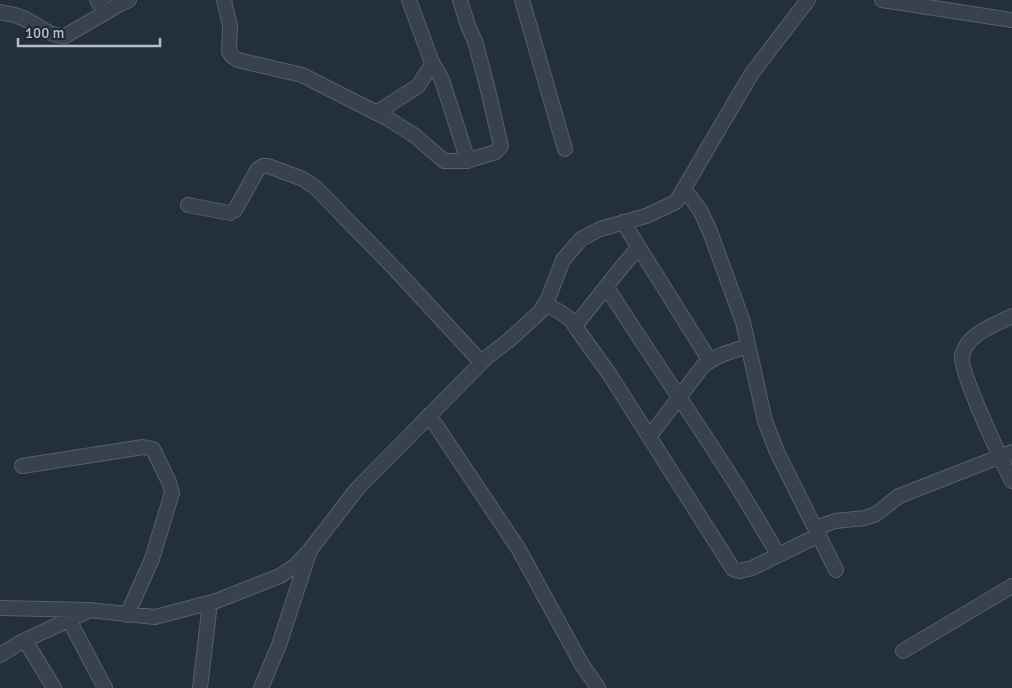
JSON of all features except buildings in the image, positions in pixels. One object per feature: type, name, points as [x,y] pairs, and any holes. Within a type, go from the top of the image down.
[{"type":"street","points":[[97,0],[106,12]]},
{"type":"street","points":[[0,12],[20,16],[59,37],[77,31],[129,0]]},
{"type":"street","points":[[224,0],[229,14],[229,52],[233,57],[238,60],[302,75],[414,135],[444,161],[454,162],[468,161],[496,152],[501,146],[475,41],[460,0]]},
{"type":"street","points":[[409,0],[433,63],[442,80],[468,161]]},
{"type":"street","points":[[522,0],[565,149]]},
{"type":"street","points":[[882,0],[1012,20]]},
{"type":"street","points":[[956,0],[966,13]]},
{"type":"street","points":[[0,608],[89,610],[155,617],[210,603],[280,576],[295,566],[310,550],[357,490],[429,415],[481,362],[540,312],[564,260],[581,239],[592,232],[646,216],[676,202],[752,74],[806,1]]},
{"type":"street","points":[[376,113],[418,86],[433,63]]},
{"type":"street","points":[[188,205],[230,213],[235,210],[258,169],[263,166],[268,166],[303,179],[316,188],[396,270],[481,362]]},
{"type":"street","points":[[684,189],[700,210],[709,229],[743,322],[765,421],[777,452],[836,570]]},
{"type":"street","points":[[623,222],[710,361]]},
{"type":"street","points":[[575,326],[638,248]]},
{"type":"street","points":[[606,286],[679,398],[707,437],[778,556]]},
{"type":"street","points":[[545,304],[571,320],[610,375],[733,569],[746,571],[778,556],[835,521],[865,518],[876,514],[899,496],[1006,455]]},
{"type":"street","points":[[1012,316],[978,334],[968,343],[962,356],[964,371],[1006,455],[1012,481]]},
{"type":"street","points":[[649,437],[703,366],[710,361],[748,346]]},
{"type":"street","points":[[429,415],[518,548],[581,663],[598,688]]},
{"type":"street","points":[[22,466],[144,447],[153,449],[169,482],[172,493],[152,559],[127,615]]},
{"type":"street","points":[[262,688],[279,646],[310,550]]},
{"type":"street","points":[[902,651],[1012,586]]},
{"type":"street","points":[[200,688],[210,603]]},
{"type":"street","points":[[0,655],[25,640],[89,610]]},
{"type":"street","points":[[69,620],[105,688]]},
{"type":"street","points":[[25,640],[54,688]]}]
